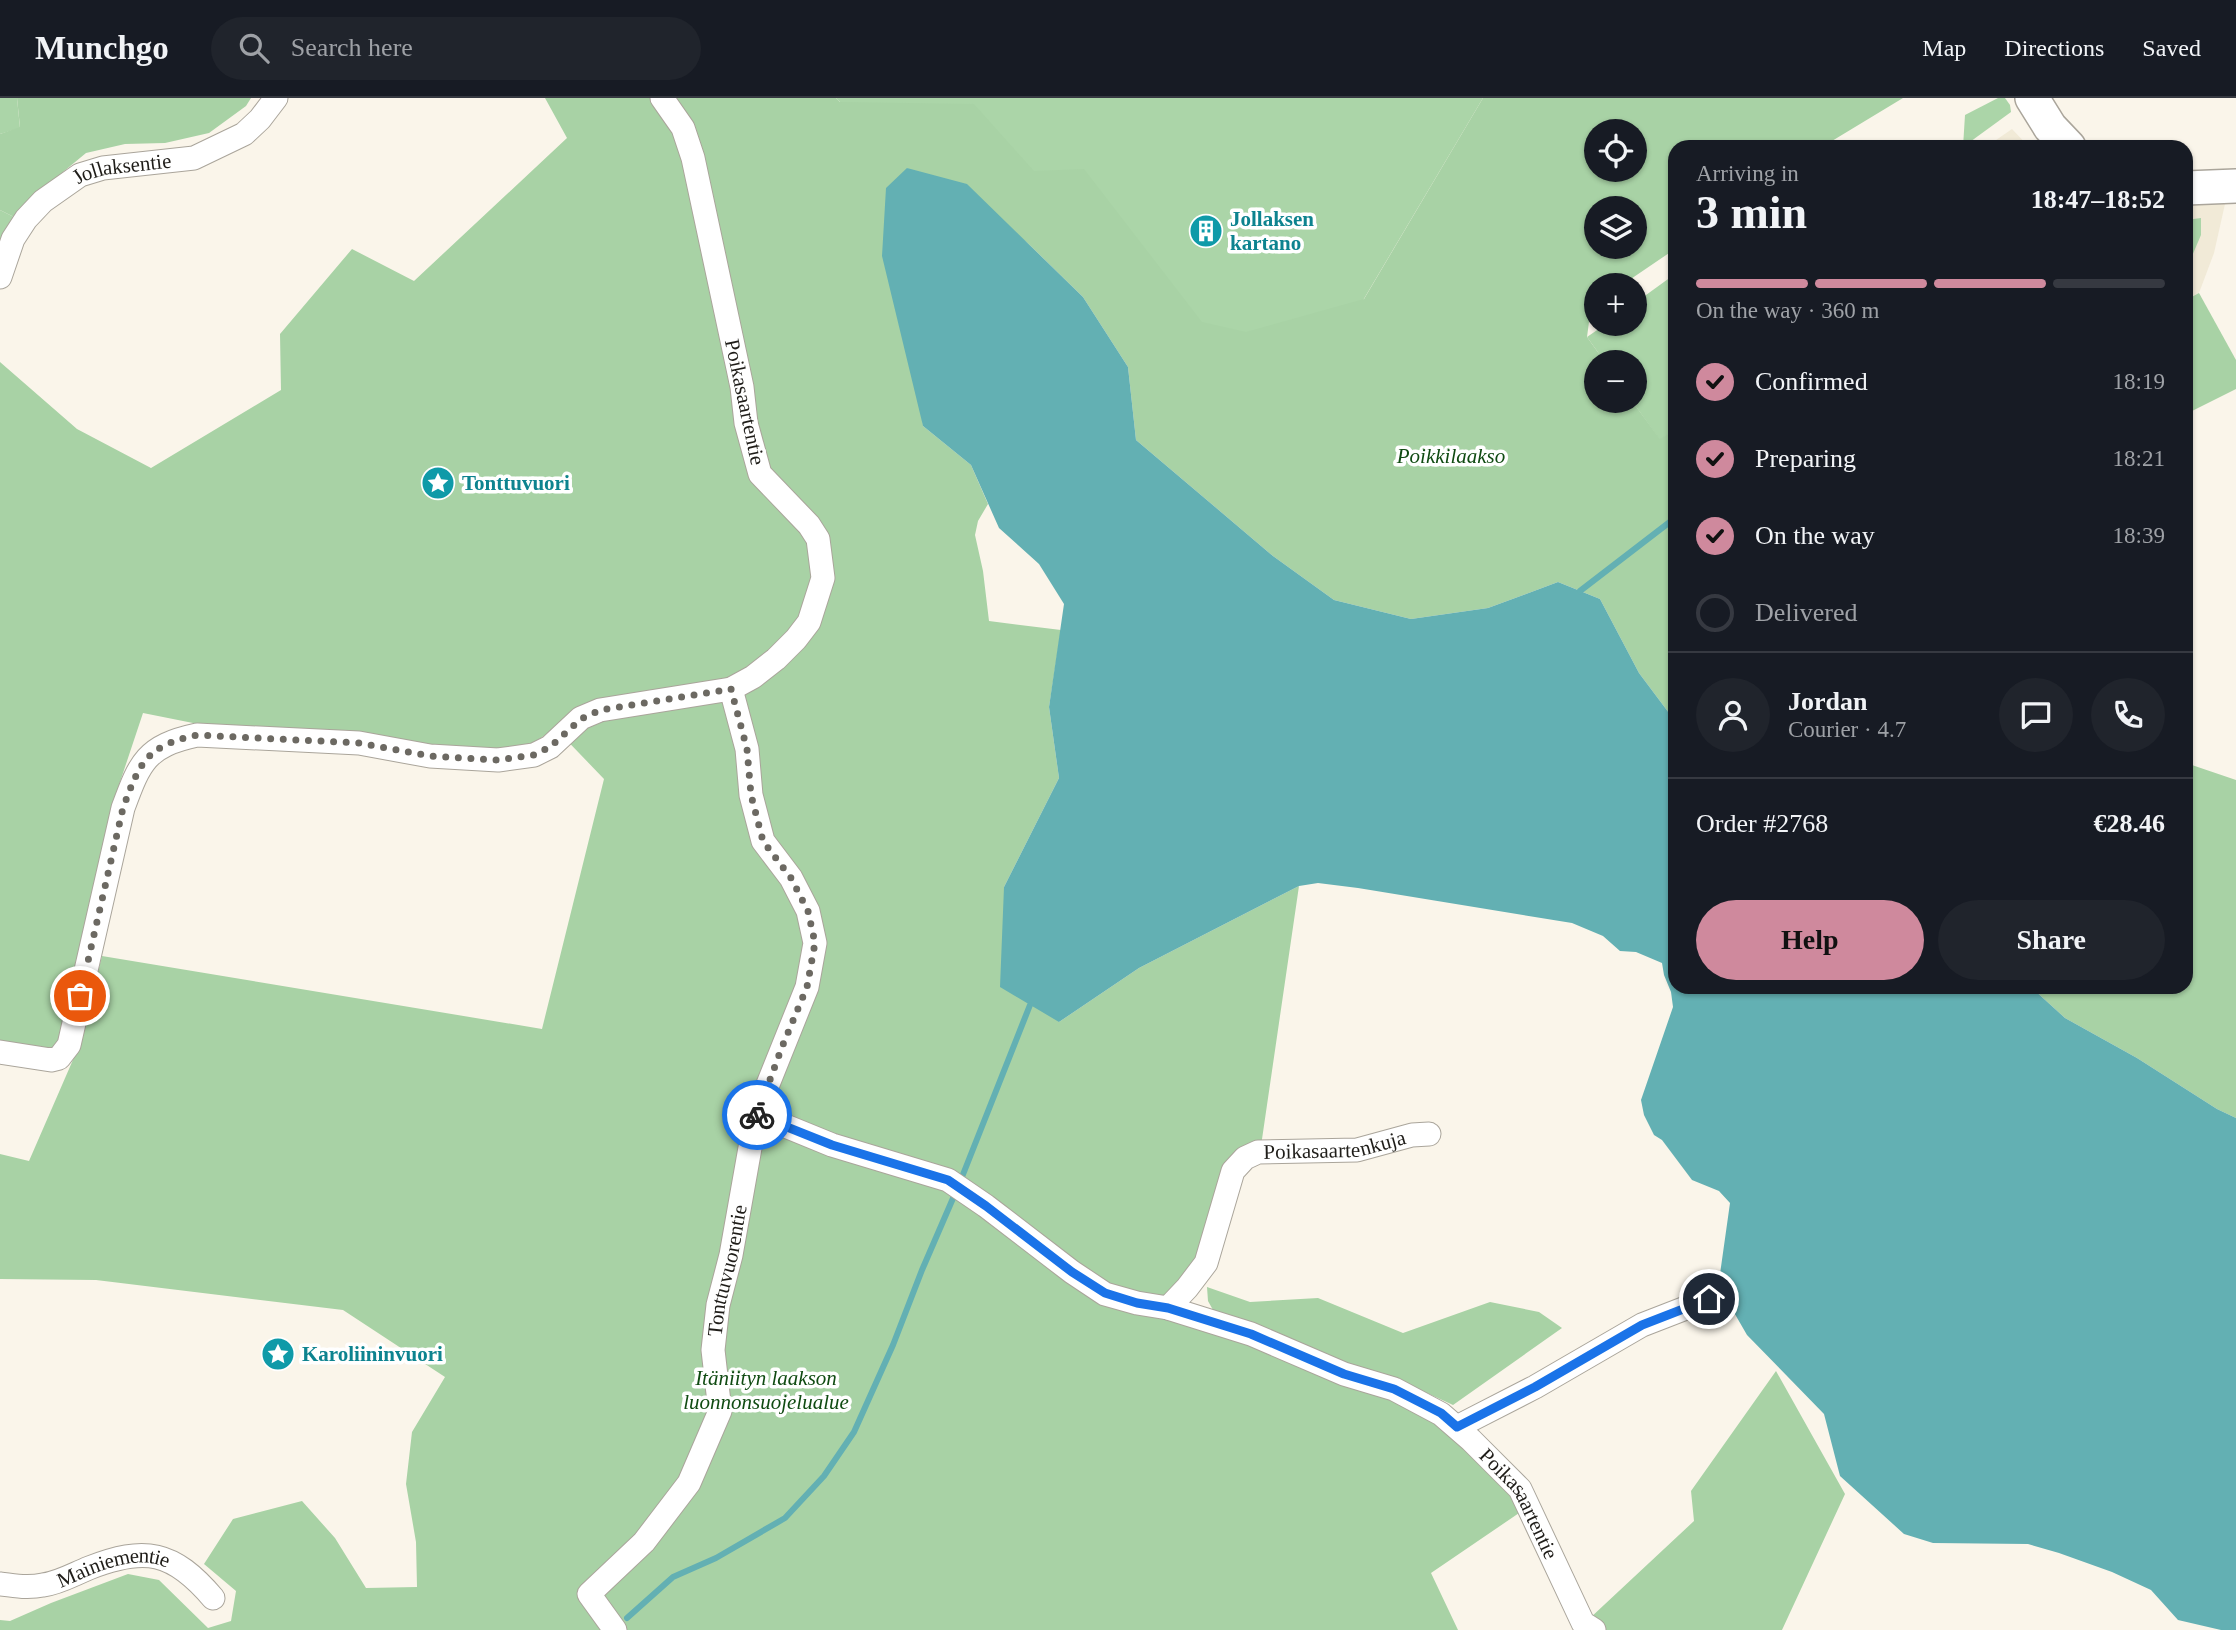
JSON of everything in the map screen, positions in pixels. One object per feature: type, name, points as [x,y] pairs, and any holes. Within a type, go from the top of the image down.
[{"type":"street","name":"Jollaksentie","points":[[0,277],[13,239],[26,219],[43,201],[80,175],[103,168],[194,158],[244,134],[276,98]]},
{"type":"street","name":"Poikasaartentie","points":[[663,98],[684,128],[694,158],[742,387],[746,423],[760,474],[809,525],[818,539],[822,559],[822,578],[810,622],[776,659],[753,677],[731,689]]},
{"type":"street","points":[[2032,98],[2050,127],[2062,140]]},
{"type":"street","points":[[2193,188],[2236,186]]},
{"type":"street","points":[[0,1052],[51,1060],[59,1058],[69,1045],[123,808],[136,773],[151,753],[171,741],[197,735],[359,743],[430,756],[498,760],[534,755],[550,747],[581,719],[600,710],[731,689],[747,749],[751,795],[763,841],[791,878],[808,911],[815,943],[807,987],[756,1114]]},
{"type":"street","name":"Poikasaartentie","points":[[756,1114],[832,1145],[948,1180],[1072,1272],[1105,1293],[1137,1303],[1168,1308],[1251,1334],[1344,1374],[1394,1389],[1441,1413],[1520,1489],[1583,1623],[1594,1630]]},
{"type":"street","name":"Tonttuvuorentie","points":[[615,1630],[589,1594],[644,1542],[689,1483],[720,1411],[713,1350],[718,1304],[731,1255],[756,1114]]},
{"type":"street","name":"Poikasaartenkuja","points":[[1168,1308],[1206,1263],[1233,1171],[1245,1158],[1258,1152],[1357,1150],[1412,1135],[1429,1134]]},
{"type":"street","points":[[1457,1427],[1535,1387],[1642,1325],[1709,1299]]},
{"type":"street","name":"Mainiementie","points":[[0,1584],[23,1587],[45,1585],[126,1555],[164,1558],[193,1575],[213,1598]]},
{"type":"shaded area","points":[[2012,129],[2022,140],[1996,140]]},
{"type":"shaded area","points":[[2225,204],[2214,253],[2199,293],[2193,296],[2193,205]]},
{"type":"green space","points":[[0,98],[17,98],[20,128],[0,134]]},
{"type":"green space","points":[[17,98],[251,98],[246,106],[209,133],[165,143],[125,144],[86,153],[34,196],[16,218],[0,210],[0,134],[20,127]]},
{"type":"green space","points":[[545,98],[836,98],[840,102],[974,104],[1034,171],[1084,169],[1202,322],[1246,332],[1364,299],[1483,98],[1903,98],[1834,140],[1668,140],[1668,254],[1640,273],[1584,273],[1584,336],[1587,336],[1596,350],[1584,350],[1584,413],[1641,413],[1660,439],[1668,434],[1668,712],[1639,673],[1600,599],[1558,582],[1488,608],[1411,619],[1334,600],[1273,556],[1136,440],[1128,367],[1083,297],[967,184],[907,168],[923,426],[971,465],[988,504],[978,521],[975,535],[983,571],[989,621],[1061,630],[1049,707],[1059,778],[1004,887],[1059,1022],[1139,968],[1299,886],[1261,1146],[1249,1147],[1201,1260],[1166,1293],[1224,1331],[1379,1394],[1435,1420],[1514,1493],[1522,1511],[1431,1573],[1458,1630],[0,1630],[0,1620],[10,1621],[128,1574],[159,1580],[208,1628],[231,1621],[236,1591],[204,1564],[233,1519],[302,1501],[335,1538],[366,1588],[417,1587],[416,1542],[406,1484],[412,1432],[445,1377],[343,1310],[96,1280],[0,1279],[0,1154],[29,1161],[79,1046],[102,956],[542,1029],[604,779],[555,728],[528,747],[499,749],[434,746],[198,724],[143,713],[111,809],[59,1042],[49,1051],[0,1043],[0,362],[77,429],[151,468],[281,390],[280,334],[352,249],[414,281],[567,138]]},
{"type":"green space","name":"Jollaksen kartano","points":[[836,98],[1483,98],[1298,410],[907,168]]},
{"type":"green space","points":[[1998,98],[2005,98],[2011,112],[1973,140],[1963,140],[1965,115]]},
{"type":"green space","points":[[0,210],[16,218],[0,248]]},
{"type":"green space","points":[[2201,218],[2201,235],[2193,254],[2193,219]]},
{"type":"green space","points":[[1668,279],[1668,434],[1660,440],[1641,413],[1647,413],[1647,350],[1596,350],[1587,337],[1647,336],[1647,294]]},
{"type":"green space","points":[[2199,293],[2236,360],[2236,389],[2193,410],[2193,296]]},
{"type":"green space","points":[[2193,765],[2236,780],[2236,1118],[2065,1018],[2039,994],[2193,994]]},
{"type":"green space","points":[[1207,1287],[1250,1302],[1318,1298],[1403,1333],[1490,1302],[1539,1312],[1562,1328],[1453,1405],[1401,1381],[1333,1359],[1213,1310],[1208,1301]]},
{"type":"green space","points":[[1776,1371],[1845,1494],[1782,1630],[1605,1630],[1589,1619],[1694,1521],[1691,1491]]},
{"type":"water","points":[[907,168],[967,184],[1083,297],[1128,367],[1136,440],[1273,556],[1334,600],[1411,619],[1488,608],[1558,582],[1600,599],[1639,673],[1668,712],[1668,985],[1662,963],[1636,952],[1620,951],[1603,936],[1572,923],[1318,883],[1299,886],[1139,968],[1059,1022],[1000,987],[1004,887],[1059,778],[1049,707],[1064,604],[1039,564],[999,528],[971,465],[923,426],[882,256],[886,188]]},
{"type":"water","points":[[1671,994],[2039,994],[2065,1018],[2236,1118],[2236,1630],[2221,1630],[2178,1620],[2151,1590],[2112,1572],[2028,1544],[1933,1543],[1904,1534],[1840,1476],[1824,1414],[1747,1335],[1732,1309],[1720,1274],[1730,1203],[1719,1191],[1692,1180],[1662,1140],[1654,1135],[1644,1115],[1641,1100],[1673,1007]]},
{"type":"waterway","points":[[1580,591],[1668,523]]},
{"type":"waterway","points":[[962,1177],[1030,1005]]},
{"type":"waterway","points":[[627,1618],[673,1577],[716,1558],[785,1518],[824,1476],[854,1432],[954,1196]]},
{"type":"way so far","points":[[80,996],[129,791],[136,773],[151,753],[171,741],[197,735],[359,743],[430,756],[498,760],[534,755],[550,747],[581,719],[600,710],[731,689],[747,749],[751,795],[763,841],[791,878],[808,911],[815,943],[807,987],[757,1115]]},
{"type":"place","name":"Jollaksen kartano","points":[[1206,231]]},
{"type":"place","name":"Tonttuvuori","points":[[438,483]]},
{"type":"place","name":"Karoliininvuori","points":[[278,1354]]},
{"type":"route","points":[[757,1115],[832,1145],[948,1180],[1072,1272],[1105,1293],[1137,1303],[1168,1308],[1251,1334],[1344,1374],[1394,1389],[1441,1413],[1457,1427],[1535,1387],[1642,1325],[1709,1299]]},
{"type":"park label","name":"Poikkilaakso","points":[[1451,456]]},
{"type":"park label","name":"Itäniityn laakson luonnonsuojelualue","points":[[766,1390]]}]
